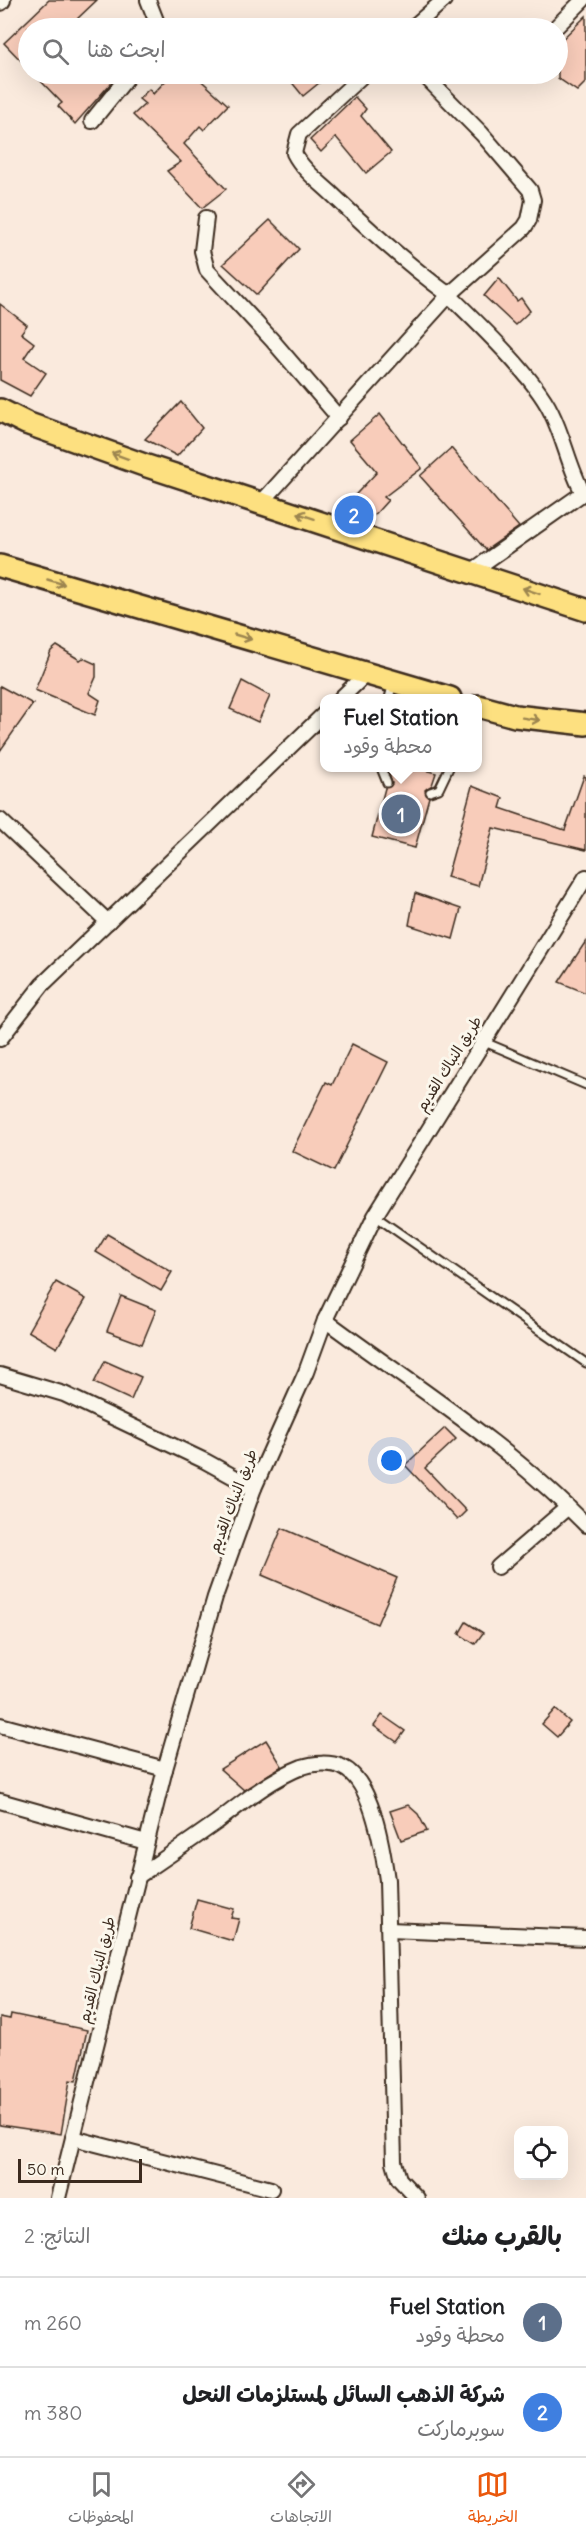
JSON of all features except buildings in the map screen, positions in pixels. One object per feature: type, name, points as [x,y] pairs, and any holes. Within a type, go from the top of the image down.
[{"type":"highway","points":[[0,410],[26,423],[144,465],[262,501],[586,610]]},
{"type":"highway","points":[[0,566],[366,674],[391,691],[413,694]]},
{"type":"highway","points":[[482,707],[514,716],[586,724]]},
{"type":"street","points":[[148,0],[155,18]]},
{"type":"street","points":[[423,18],[444,0]]},
{"type":"street","points":[[565,18],[583,0]]},
{"type":"street","points":[[92,121],[121,84]]},
{"type":"street","points":[[353,84],[299,134],[294,153],[307,170],[363,224],[449,295],[538,391],[552,413],[572,471],[585,492],[472,571]]},
{"type":"street","points":[[262,501],[449,295],[524,228],[529,219],[533,200],[530,190],[482,134],[433,84]]},
{"type":"street","points":[[206,218],[202,251],[207,270],[272,340],[339,418]]},
{"type":"street","points":[[346,694],[366,674]]},
{"type":"street","points":[[0,1038],[42,985],[320,718]]},
{"type":"street","points":[[0,820],[108,922]]},
{"type":"street","name":"طريق النباك القديم","points":[[58,2198],[165,1769],[215,1596],[254,1488],[306,1372],[325,1320],[375,1216],[586,877]]},
{"type":"street","points":[[325,1320],[386,1366],[449,1407],[547,1486],[586,1526]]},
{"type":"street","points":[[0,1375],[64,1394],[205,1461],[254,1488]]},
{"type":"street","points":[[498,1567],[568,1507]]},
{"type":"street","points":[[0,1725],[165,1769]]},
{"type":"street","points":[[137,1877],[251,1796],[302,1767],[322,1763],[344,1767],[358,1783],[371,1809],[382,1844],[389,1930],[394,2162],[399,2179],[417,2198]]},
{"type":"street","points":[[0,1801],[146,1842]]},
{"type":"street","points":[[389,1930],[586,1938]]},
{"type":"street","points":[[73,2138],[271,2189]]},
{"type":"lane","points":[[383,772],[387,783]]},
{"type":"lane","points":[[430,792],[439,789],[446,772]]},
{"type":"lane","points":[[482,1041],[586,1085]]},
{"type":"lane","points":[[375,1216],[586,1363]]},
{"type":"place","name":"شركة الذهب السائل لمستلزمات النحل","points":[[354,515]]},
{"type":"place","name":"Fuel Station","points":[[401,814]]}]
